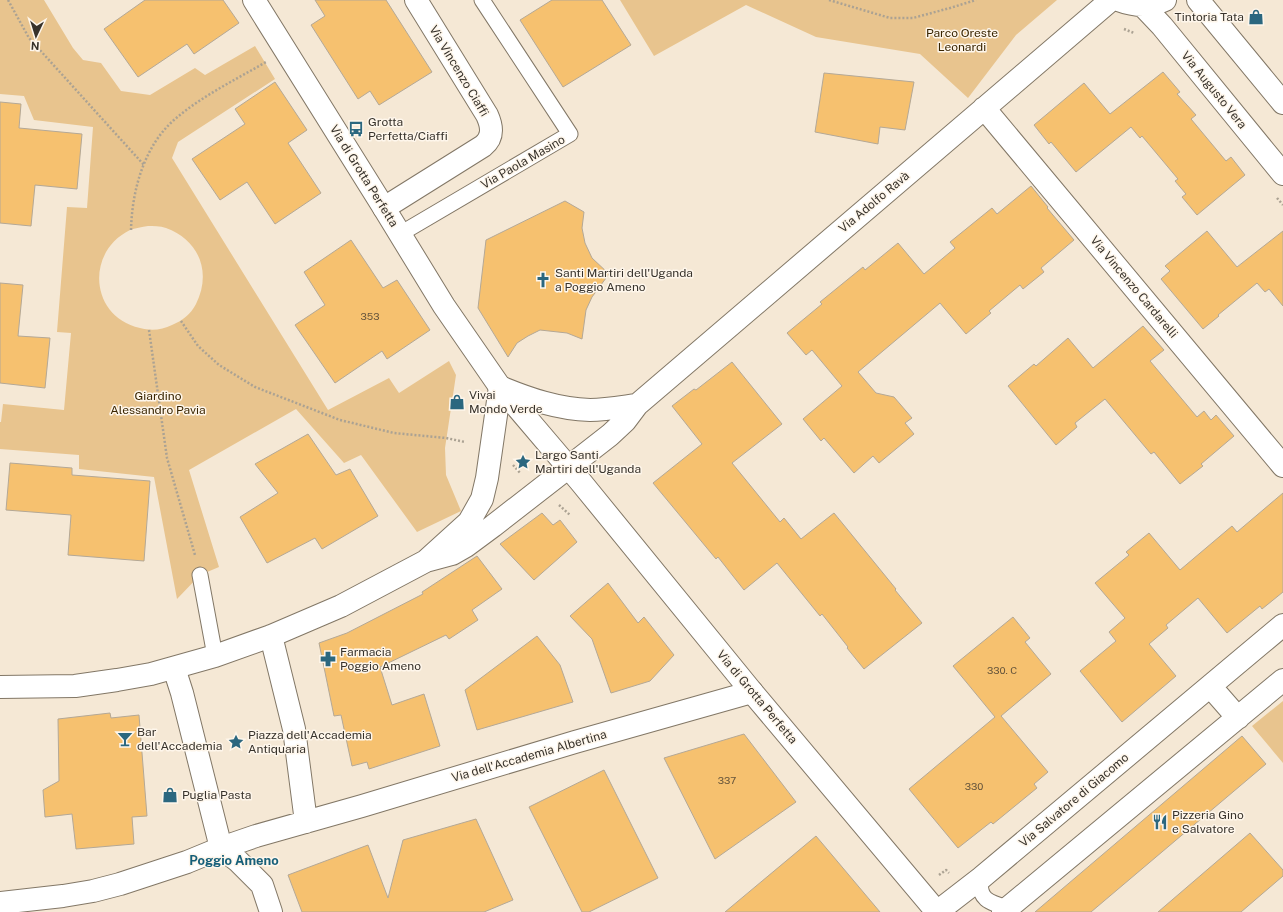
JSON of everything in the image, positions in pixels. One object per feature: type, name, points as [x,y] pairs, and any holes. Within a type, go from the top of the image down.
[{"type":"street","name":"Via di Grotta Perfetta","points":[[254,0],[444,306],[500,387]]},
{"type":"street","name":"Via Vincenzo Ciaffi","points":[[384,208],[483,146],[491,136],[491,123],[487,115],[416,0]]},
{"type":"street","name":"Via Adolfo Ravà","points":[[637,405],[1111,0]]},
{"type":"street","points":[[1118,0],[1143,6],[1156,4],[1165,0]]},
{"type":"street","points":[[1198,0],[1283,103]]},
{"type":"street","name":"Via Augusto Vera","points":[[1143,6],[1167,32],[1283,174]]},
{"type":"street","name":"Via Vincenzo Cardarelli","points":[[984,108],[1283,466]]},
{"type":"street","points":[[500,387],[525,397],[566,408],[591,410],[637,405]]},
{"type":"street","points":[[500,387],[574,474]]},
{"type":"street","points":[[426,561],[469,522],[482,499],[488,478],[500,387]]},
{"type":"street","points":[[0,687],[75,686],[144,675],[174,668],[215,656],[271,636],[341,606],[426,561],[452,554],[574,474],[625,421],[637,405]]},
{"type":"street","name":"Via di Grotta Perfetta","points":[[574,474],[752,692],[937,912]]},
{"type":"street","name":"Via Salvatore di Giacomo","points":[[937,912],[981,878],[1283,625]]},
{"type":"street","points":[[271,636],[294,729],[306,822]]},
{"type":"street","points":[[174,668],[182,693],[221,848],[242,865],[262,885],[271,912]]},
{"type":"street","points":[[1006,910],[1283,680]]},
{"type":"street","points":[[1210,686],[1238,718]]},
{"type":"street","name":"Via dell'Accademia Albertina","points":[[221,848],[567,744],[752,692]]},
{"type":"street","points":[[0,903],[40,905],[120,884],[187,862],[221,848]]},
{"type":"lane","name":"Via Paola Masino","points":[[400,234],[570,134],[482,0]]},
{"type":"lane","points":[[200,575],[215,656]]},
{"type":"lane","points":[[981,878],[980,886],[982,894],[992,904],[1006,910]]},
{"type":"path","points":[[8,0],[29,38],[144,165]]},
{"type":"path","points":[[829,0],[890,18],[913,18],[976,0]]},
{"type":"path","points":[[131,230],[131,215],[135,195],[144,165],[159,136],[174,120],[193,105],[284,50]]},
{"type":"path","points":[[181,321],[198,346],[219,365],[255,387],[340,420],[394,433],[446,438],[465,442]]},
{"type":"path","points":[[149,330],[167,458],[200,575]]},
{"type":"path","points":[[510,462],[524,477]]},
{"type":"green space","name":"Giardino Alessandro Pavia","points":[[0,0],[44,0],[73,48],[83,60],[101,63],[121,91],[150,95],[195,68],[205,75],[255,46],[275,79],[178,142],[172,158],[328,410],[389,378],[399,393],[449,361],[456,375],[445,448],[446,475],[461,511],[417,532],[361,455],[344,463],[296,409],[189,470],[219,567],[200,575],[177,599],[154,477],[79,469],[79,455],[0,449],[0,422],[3,404],[64,410],[71,333],[57,332],[67,207],[87,208],[93,127],[34,120],[24,96],[0,94]],"holes":[[[150,226],[166,228],[187,240],[199,258],[203,280],[201,292],[196,304],[186,317],[168,327],[152,330],[140,328],[123,322],[111,311],[103,298],[99,283],[100,268],[106,253],[115,240],[130,230]]]},
{"type":"green space","name":"Parco Oreste Leonardi","points":[[620,0],[1057,0],[1016,35],[968,98],[920,54],[816,37],[746,5],[654,56]]},
{"type":"green space","points":[[1283,701],[1283,763],[1252,726]]},
{"type":"building","points":[[145,0],[223,0],[239,23],[194,54],[187,44],[138,77],[104,29]]},
{"type":"building","points":[[315,0],[386,0],[432,72],[379,105],[370,91],[358,99],[311,25],[325,16]]},
{"type":"building","points":[[552,0],[602,0],[631,45],[563,87],[520,20]]},
{"type":"building","points":[[1163,72],[1180,92],[1177,94],[1196,115],[1191,119],[1226,161],[1231,157],[1245,175],[1197,215],[1182,197],[1186,194],[1175,181],[1178,179],[1142,136],[1140,138],[1131,127],[1076,172],[1051,142],[1049,144],[1034,125],[1084,83],[1110,114]]},
{"type":"building","points":[[824,73],[914,82],[905,130],[880,127],[878,144],[815,132]]},
{"type":"building","points":[[275,82],[307,130],[288,143],[321,193],[275,224],[247,182],[220,200],[192,159],[245,124],[235,109]]},
{"type":"building","points":[[0,102],[21,104],[19,128],[82,134],[77,189],[35,185],[31,226],[0,223]]},
{"type":"building","points":[[1031,186],[1074,240],[1041,268],[1044,272],[1023,289],[1020,285],[989,311],[991,313],[966,334],[940,303],[858,372],[876,393],[894,397],[912,418],[905,423],[914,434],[879,463],[873,456],[854,473],[824,438],[821,441],[803,419],[842,386],[812,350],[806,355],[787,333],[822,304],[820,302],[863,267],[865,270],[898,243],[924,274],[955,248],[950,242],[992,208],[997,214]]},
{"type":"building","name":"Santi Martiri dell'Uganda a Poggio Ameno","points":[[565,201],[584,212],[582,228],[585,243],[592,258],[609,274],[592,297],[586,310],[582,339],[567,333],[540,330],[517,343],[508,357],[478,308],[486,240]]},
{"type":"building","points":[[1207,231],[1237,267],[1283,231],[1283,306],[1269,289],[1265,292],[1257,283],[1203,329],[1161,279],[1170,271],[1165,266]]},
{"type":"building","points":[[351,240],[383,288],[397,280],[430,330],[387,359],[382,351],[335,383],[295,325],[325,305],[304,272]]},
{"type":"building","points":[[0,283],[23,285],[18,336],[50,338],[45,388],[0,383]]},
{"type":"building","points":[[1143,326],[1164,350],[1150,361],[1197,417],[1204,411],[1211,420],[1216,415],[1234,436],[1201,464],[1203,466],[1180,484],[1154,452],[1151,454],[1105,399],[1075,423],[1077,427],[1056,445],[1008,386],[1034,364],[1036,366],[1068,338],[1093,368]]},
{"type":"building","points":[[732,362],[782,424],[732,463],[780,522],[784,518],[801,539],[834,513],[922,623],[864,669],[822,614],[820,616],[777,563],[744,590],[718,557],[716,559],[653,483],[702,444],[672,406],[694,389],[696,390]]},
{"type":"building","points":[[308,434],[336,475],[350,469],[378,516],[322,549],[315,538],[267,563],[240,517],[278,493],[255,464]]},
{"type":"building","points":[[10,463],[72,468],[72,475],[150,481],[144,561],[68,555],[71,515],[6,510]]},
{"type":"building","points":[[1283,493],[1283,592],[1262,609],[1260,606],[1227,633],[1198,598],[1166,625],[1168,628],[1149,644],[1176,676],[1122,722],[1080,671],[1116,641],[1109,632],[1125,618],[1095,583],[1129,555],[1126,552],[1149,533],[1180,570],[1232,526],[1237,532]]},
{"type":"building","points":[[542,513],[553,525],[560,520],[577,542],[534,580],[500,544]]},
{"type":"building","points":[[477,556],[502,589],[472,610],[478,620],[449,639],[446,635],[380,667],[392,705],[424,694],[440,746],[369,769],[367,762],[352,766],[341,715],[334,716],[319,643],[347,633],[423,594],[422,592]]},
{"type":"building","points":[[608,583],[638,623],[644,617],[674,655],[650,681],[611,693],[592,639],[570,616]]},
{"type":"building","points":[[1013,617],[1030,638],[1025,642],[1051,674],[1001,716],[1048,772],[1034,784],[1037,788],[993,824],[991,822],[958,848],[909,789],[995,717],[953,666]]},
{"type":"building","points":[[537,636],[560,665],[573,702],[477,730],[465,690]]},
{"type":"building","points":[[110,713],[111,718],[139,715],[147,816],[132,817],[134,844],[76,849],[72,814],[45,817],[43,790],[59,781],[58,719]]},
{"type":"building","points":[[744,734],[796,802],[715,859],[664,758]]},
{"type":"building","points":[[1242,736],[1266,764],[1091,912],[1035,912]]},
{"type":"building","points":[[604,770],[658,878],[589,912],[582,912],[529,807]]},
{"type":"building","points":[[476,819],[513,900],[484,912],[302,912],[288,875],[368,845],[388,898],[403,840]]},
{"type":"building","points":[[1250,833],[1283,870],[1283,876],[1241,912],[1158,912]]},
{"type":"building","points":[[816,836],[880,912],[725,912]]},
{"type":"place","name":"Tintoria Tata","points":[[1256,17]]},
{"type":"place","name":"Grotta Perfetta/Ciaffi","points":[[356,129]]},
{"type":"place","name":"Santi Martiri dell'Uganda a Poggio Ameno","points":[[543,280]]},
{"type":"place","name":"Vivai Mondo Verde","points":[[457,402]]},
{"type":"place","name":"Largo Santi Martiri dell'Uganda","points":[[523,462]]},
{"type":"place","name":"Farmacia Poggio Ameno","points":[[328,659]]},
{"type":"place","name":"Bar dell'Accademia","points":[[125,739]]},
{"type":"place","name":"Piazza dell'Accademia Antiquaria","points":[[236,742]]},
{"type":"place","name":"Puglia Pasta","points":[[170,795]]},
{"type":"place","name":"Pizzeria Gino e Salvatore","points":[[1160,822]]},
{"type":"district","name":"Poggio Ameno","points":[[234,860]]}]
